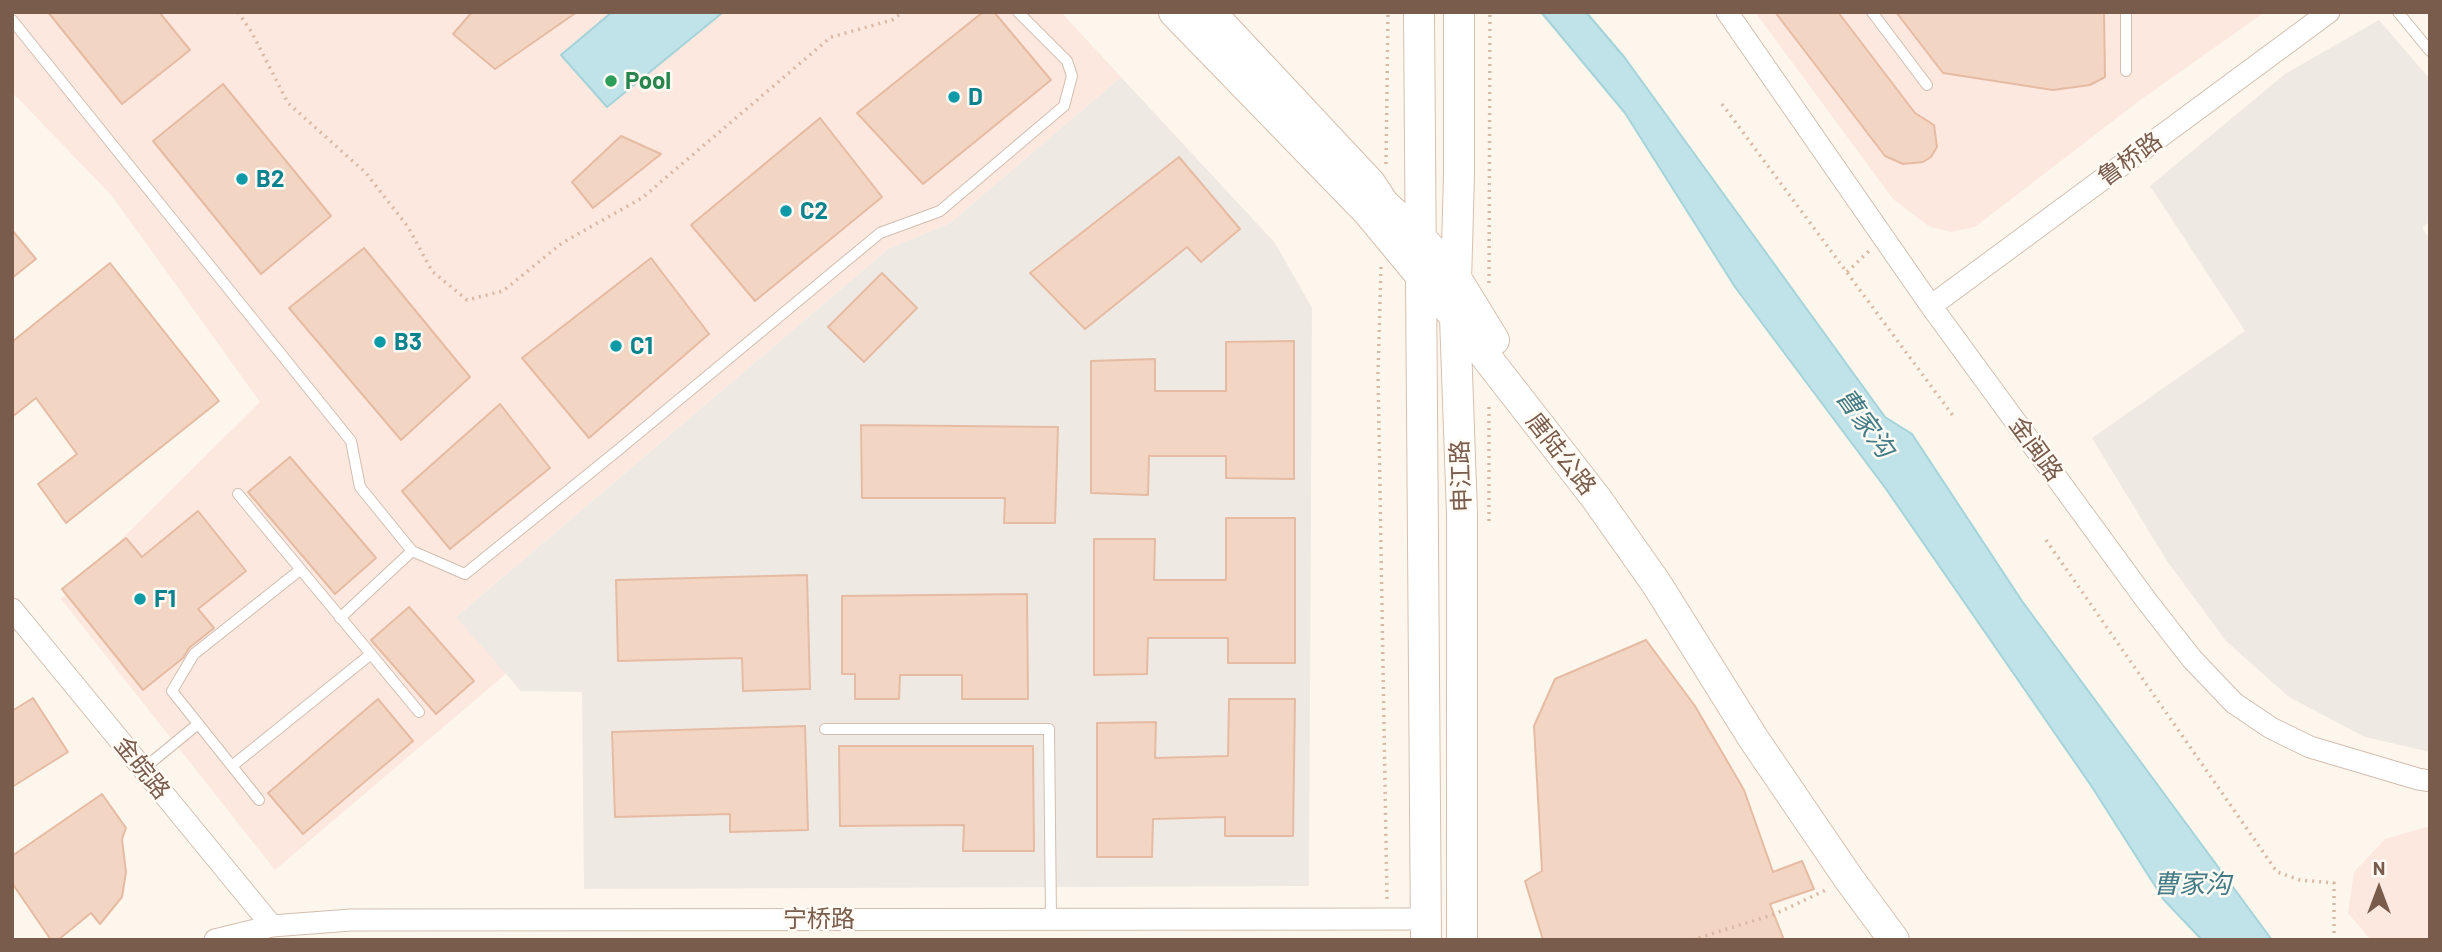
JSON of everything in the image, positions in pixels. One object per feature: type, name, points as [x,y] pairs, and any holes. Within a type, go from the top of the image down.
[{"type":"main road","name":"唐陆公路","points":[[1174,12],[1368,212],[1421,238],[1456,278],[1520,380],[1658,560],[1814,800],[1912,940]]},
{"type":"main road","name":"唐陆公路","points":[[1210,12],[1370,183],[1383,219],[1420,275],[1595,498],[1648,573],[1753,738],[1894,940]]},
{"type":"main road","name":"申江路","points":[[1419,12],[1426,929]]},
{"type":"main road","name":"申江路","points":[[1459,12],[1455,317],[1462,514],[1462,940]]},
{"type":"street","name":"金闽路","points":[[1727,12],[1931,306],[2192,659],[2234,703],[2271,728],[2311,747],[2418,779],[2430,780]]},
{"type":"street","name":"鲁桥路","points":[[1931,306],[2329,12]]},
{"type":"street","name":"金皖路","points":[[12,610],[272,926]]},
{"type":"street","name":"宁桥路","points":[[215,940],[272,926],[351,920],[1387,919],[1426,929]]},
{"type":"lane","points":[[12,20],[351,441],[360,487],[412,551],[465,574],[880,233],[940,211],[1064,106],[1072,76],[1067,61],[1018,12]]},
{"type":"lane","points":[[1872,12],[1927,85]]},
{"type":"lane","points":[[2126,12],[2126,72]]},
{"type":"lane","points":[[2398,12],[2430,51]]},
{"type":"lane","points":[[238,494],[419,712]]},
{"type":"lane","points":[[340,618],[412,551]]},
{"type":"lane","points":[[258,800],[172,691],[194,654],[300,570]]},
{"type":"lane","points":[[232,766],[371,654]]},
{"type":"lane","points":[[143,769],[198,724]]},
{"type":"lane","points":[[825,729],[1049,729],[1051,919]]},
{"type":"path","points":[[238,12],[251,31],[288,103],[366,173],[408,227],[432,271],[467,300],[503,292],[562,243],[642,198],[831,37],[892,20],[903,12]]},
{"type":"path","points":[[1387,919],[1377,373],[1388,12]]},
{"type":"path","points":[[1490,12],[1491,155]]},
{"type":"path","points":[[1722,104],[1954,417]]},
{"type":"path","points":[[1846,272],[1884,237]]},
{"type":"path","points":[[2046,540],[2277,872],[2300,880],[2334,883],[2334,940]]},
{"type":"path","points":[[1692,940],[1775,914],[1849,879]]},
{"type":"shaded area","points":[[12,12],[1061,12],[1121,77],[950,223],[888,249],[457,616],[507,673],[275,870],[61,599],[260,402],[112,196],[12,92]]},
{"type":"shaded area","points":[[1755,12],[2265,12],[2139,101],[1975,227],[1951,232],[1930,227],[1893,199]]},
{"type":"shaded area","points":[[2379,20],[2430,79],[2430,221],[2422,228],[2430,239],[2430,752],[2365,737],[2289,697],[2226,641],[2167,561],[2092,438],[2245,331],[2150,186],[2285,74]]},
{"type":"shaded area","points":[[1121,77],[1275,243],[1312,308],[1309,886],[584,889],[582,692],[521,691],[456,617],[888,249],[950,223]]},
{"type":"shaded area","points":[[2430,826],[2430,940],[2371,940],[2348,913],[2354,872],[2385,839]]},
{"type":"water","name":"Pool","points":[[612,12],[722,13],[607,107],[561,55]]},
{"type":"water","name":"曹家沟","points":[[1541,12],[1586,12],[1625,58],[1885,417],[1912,434],[2022,601],[2272,940],[2202,940],[2164,900],[2092,787],[1886,489],[1735,287],[1625,113]]},
{"type":"building","points":[[48,12],[159,12],[190,50],[122,104]]},
{"type":"building","points":[[472,12],[577,12],[495,69],[453,34]]},
{"type":"building","name":"D","points":[[983,12],[994,12],[1051,80],[923,184],[857,113]]},
{"type":"building","points":[[1775,12],[1838,12],[1915,113],[1934,125],[1937,147],[1931,157],[1923,162],[1903,164],[1885,156]]},
{"type":"building","points":[[1896,12],[2104,12],[2105,77],[2090,85],[2053,90],[1943,73]]},
{"type":"building","name":"B2","points":[[223,84],[331,216],[261,274],[153,141]]},
{"type":"building","name":"C2","points":[[820,118],[882,197],[755,301],[691,225]]},
{"type":"building","points":[[621,136],[661,154],[593,208],[572,182]]},
{"type":"building","points":[[1179,157],[1240,229],[1201,262],[1187,247],[1085,329],[1030,273]]},
{"type":"building","points":[[12,230],[36,259],[12,278]]},
{"type":"building","name":"B3","points":[[364,248],[470,377],[401,440],[289,308]]},
{"type":"building","name":"C1","points":[[651,258],[709,334],[589,438],[522,358]]},
{"type":"building","points":[[110,263],[219,401],[66,523],[38,484],[77,454],[36,398],[12,417],[12,342]]},
{"type":"building","points":[[882,273],[917,308],[864,362],[828,327]]},
{"type":"building","points":[[1294,341],[1294,479],[1226,478],[1226,456],[1149,456],[1148,495],[1091,493],[1091,361],[1155,359],[1155,391],[1226,391],[1226,342]]},
{"type":"building","points":[[500,404],[550,468],[450,549],[402,491]]},
{"type":"building","points":[[861,425],[1058,427],[1055,523],[1004,523],[1005,498],[862,498]]},
{"type":"building","points":[[290,457],[376,558],[335,594],[248,492]]},
{"type":"building","name":"F1","points":[[198,511],[246,571],[198,609],[214,628],[189,648],[183,658],[143,690],[62,589],[126,538],[142,557]]},
{"type":"building","points":[[1226,518],[1295,518],[1295,663],[1228,663],[1228,638],[1148,638],[1147,674],[1094,675],[1094,539],[1155,539],[1154,580],[1226,580]]},
{"type":"building","points":[[807,575],[810,689],[743,691],[742,658],[618,661],[616,580]]},
{"type":"building","points":[[1027,594],[1028,699],[962,699],[962,675],[900,675],[899,699],[855,699],[855,674],[842,674],[842,596]]},
{"type":"building","points":[[409,607],[474,681],[436,714],[371,640]]},
{"type":"building","points":[[1646,640],[1695,706],[1744,790],[1773,872],[1802,861],[1814,889],[1770,904],[1784,940],[1543,940],[1525,881],[1542,871],[1534,726],[1555,679]]},
{"type":"building","points":[[33,698],[68,752],[12,787],[12,711]]},
{"type":"building","points":[[378,699],[413,741],[303,834],[268,793]]},
{"type":"building","points":[[1229,699],[1295,699],[1293,836],[1225,836],[1225,817],[1153,819],[1152,857],[1097,857],[1097,723],[1156,722],[1155,758],[1228,756]]},
{"type":"building","points":[[805,726],[808,830],[730,832],[730,814],[615,817],[612,732]]},
{"type":"building","points":[[839,746],[1033,746],[1034,851],[963,851],[964,825],[840,826]]},
{"type":"building","points":[[102,794],[126,828],[122,839],[126,872],[122,897],[100,924],[91,913],[58,940],[51,940],[12,883],[12,856]]},
{"type":"place","name":"Pool","points":[[611,81]]},
{"type":"place","name":"D","points":[[954,97]]},
{"type":"place","name":"B2","points":[[242,179]]},
{"type":"place","name":"C2","points":[[786,211]]},
{"type":"place","name":"B3","points":[[380,342]]},
{"type":"place","name":"C1","points":[[616,346]]},
{"type":"place","name":"F1","points":[[140,599]]}]
